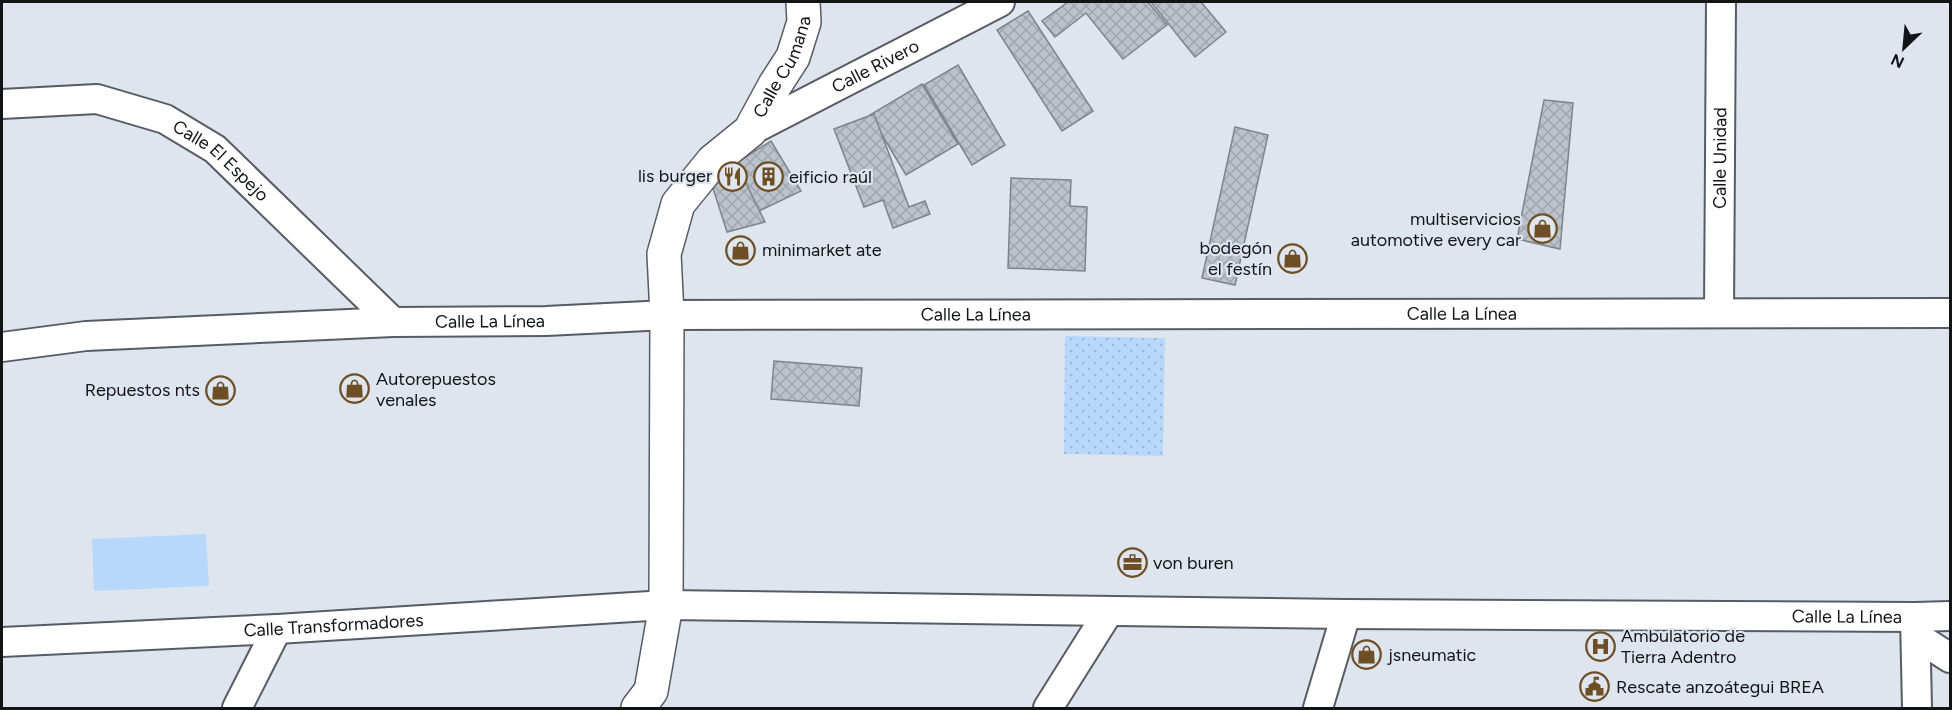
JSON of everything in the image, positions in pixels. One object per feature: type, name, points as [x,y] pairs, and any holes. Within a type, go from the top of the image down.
[{"type":"street","name":"Calle Cumana","points":[[750,130],[793,57],[804,22],[803,2]]},
{"type":"street","name":"Calle Rivero","points":[[750,130],[1000,2]]},
{"type":"street","name":"Calle Unidad","points":[[1719,312],[1721,2]]},
{"type":"street","name":"Calle El Espejo","points":[[2,104],[97,99],[165,119],[215,149],[393,322]]},
{"type":"street","points":[[647,703],[666,605],[667,315],[664,254],[678,204],[713,161],[750,130]]},
{"type":"street","name":"Calle La Línea","points":[[2,347],[86,336],[393,322],[546,321],[667,315],[1950,313]]},
{"type":"street","name":"Calle La Línea","points":[[666,605],[1346,614],[1916,626],[1950,616]]},
{"type":"street","name":"Calle Transformadores","points":[[2,642],[277,629],[666,605]]},
{"type":"street","points":[[1048,708],[1109,611]]},
{"type":"street","points":[[1318,708],[1346,614]]},
{"type":"street","points":[[1916,626],[1950,658]]},
{"type":"street","points":[[1916,626],[1917,708]]},
{"type":"street","points":[[237,708],[277,629]]},
{"type":"shaded area","points":[[1065,336],[1165,338],[1163,456],[1064,454]]},
{"type":"shaded area","points":[[206,534],[209,586],[94,591],[92,539]]},
{"type":"building","points":[[1068,2],[1148,2],[1167,25],[1123,59],[1086,13],[1055,37],[1042,21]]},
{"type":"building","points":[[1151,2],[1201,2],[1226,32],[1195,57]]},
{"type":"building","points":[[1028,11],[1093,111],[1062,131],[997,30]]},
{"type":"building","points":[[958,65],[1005,145],[972,165],[924,85]]},
{"type":"building","points":[[922,84],[958,144],[906,175],[870,115]]},
{"type":"building","points":[[1544,100],[1573,103],[1560,249],[1517,239]]},
{"type":"building","points":[[874,114],[909,207],[925,201],[930,214],[893,228],[883,200],[864,207],[834,129]]},
{"type":"building","points":[[1235,127],[1268,135],[1235,285],[1202,278]]},
{"type":"building","name":"eificio raúl","points":[[771,141],[801,191],[759,211],[736,163]]},
{"type":"building","points":[[736,163],[765,222],[727,232],[711,182]]},
{"type":"building","points":[[1011,178],[1071,180],[1070,206],[1087,207],[1085,271],[1008,268]]},
{"type":"building","points":[[774,361],[862,368],[859,406],[771,399]]},
{"type":"place","name":"lis burger","points":[[733,176]]},
{"type":"place","name":"eificio raúl","points":[[768,177]]},
{"type":"place","name":"multiservicios automotive every car","points":[[1542,229]]},
{"type":"place","name":"minimarket ate","points":[[741,250]]},
{"type":"place","name":"bodegón el festín","points":[[1293,258]]},
{"type":"place","name":"Autorepuestos venales","points":[[355,389]]},
{"type":"place","name":"Repuestos nts","points":[[221,390]]},
{"type":"place","name":"von buren","points":[[1132,563]]},
{"type":"place","name":"Ambulatorio de Tierra Adentro","points":[[1600,646]]},
{"type":"place","name":"jsneumatic","points":[[1367,655]]},
{"type":"place","name":"Rescate anzoátegui BREA","points":[[1595,687]]}]
